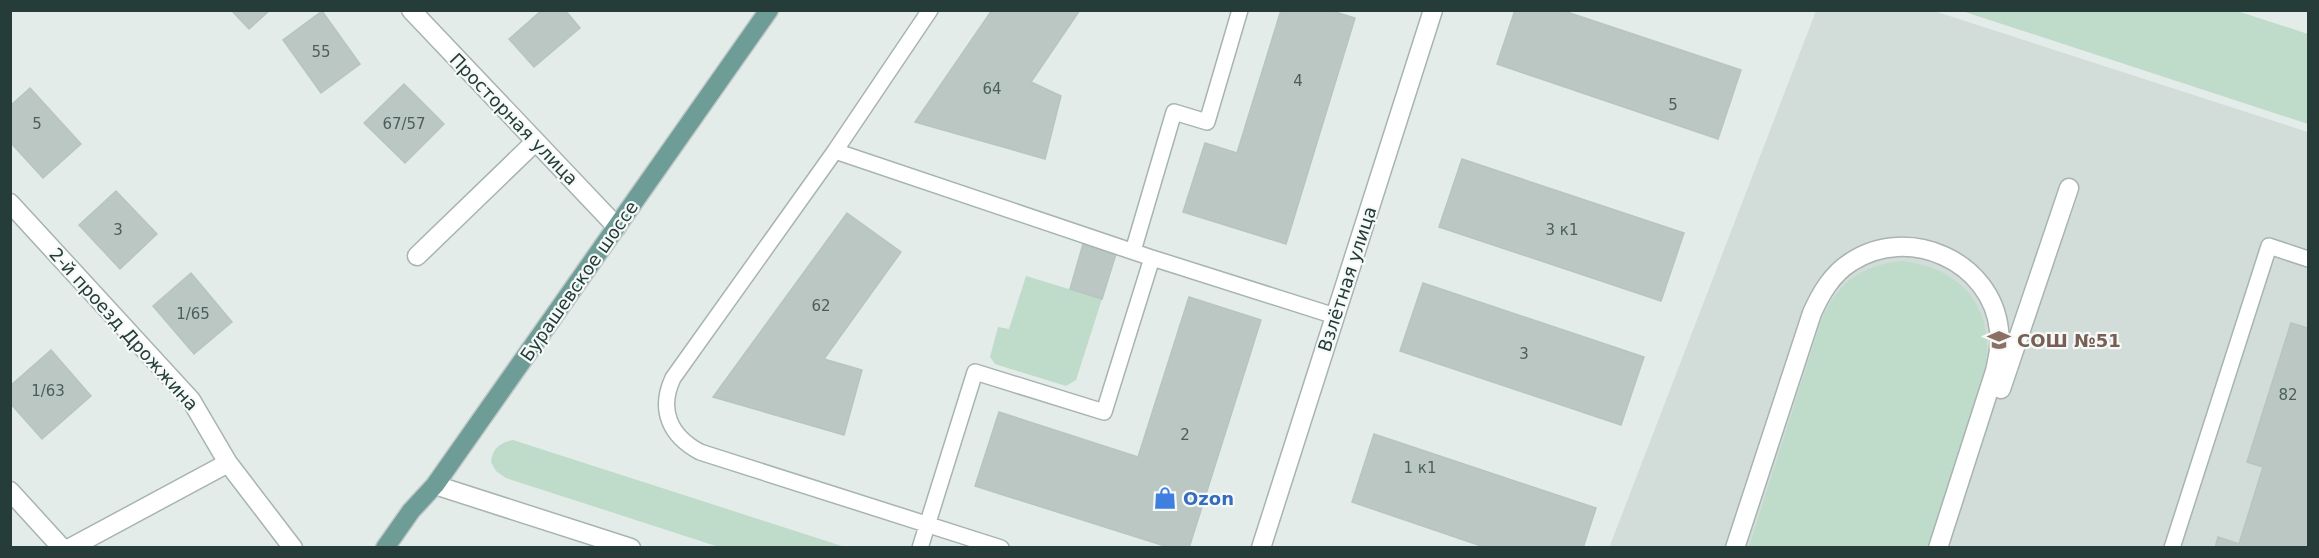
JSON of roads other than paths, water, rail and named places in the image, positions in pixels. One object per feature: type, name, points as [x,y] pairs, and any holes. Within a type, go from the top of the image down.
[{"type":"main road","name":"Бурашевское шоссе","points":[[385,548],[411,511],[435,485],[769,10]]},
{"type":"street","name":"Просторная улица","points":[[411,10],[617,227]]},
{"type":"street","name":"Взлётная улица","points":[[1261,548],[1433,10]]},
{"type":"street","points":[[417,256],[535,142]]},
{"type":"street","points":[[1948,548],[2069,188]]},
{"type":"street","name":"2-й проезд Дрожжина","points":[[10,203],[191,400],[228,463],[293,548]]},
{"type":"street","points":[[1735,548],[1812,313],[1821,293],[1834,276],[1851,262],[1870,252],[1891,247],[1912,247],[1933,251],[1953,260],[1970,273],[1984,289],[1994,308],[1999,329],[2000,350],[1995,371],[1938,548]]},
{"type":"street","points":[[70,548],[228,463]]},
{"type":"street","points":[[435,485],[631,548]]},
{"type":"street","points":[[10,491],[62,548]]},
{"type":"lane","points":[[930,10],[835,151],[673,378],[665,401],[667,413],[680,438],[685,444],[700,452],[1001,548]]},
{"type":"lane","points":[[1133,251],[1174,112],[1207,122],[1240,10]]},
{"type":"lane","points":[[835,151],[1152,258],[1335,316]]},
{"type":"lane","points":[[2172,548],[2270,246],[2308,259]]},
{"type":"lane","points":[[920,548],[975,372],[1104,412],[1152,258]]},
{"type":"place","name":"СОШ №51","points":[[1999,340]]},
{"type":"place","name":"Ozon","points":[[1165,498]]}]
